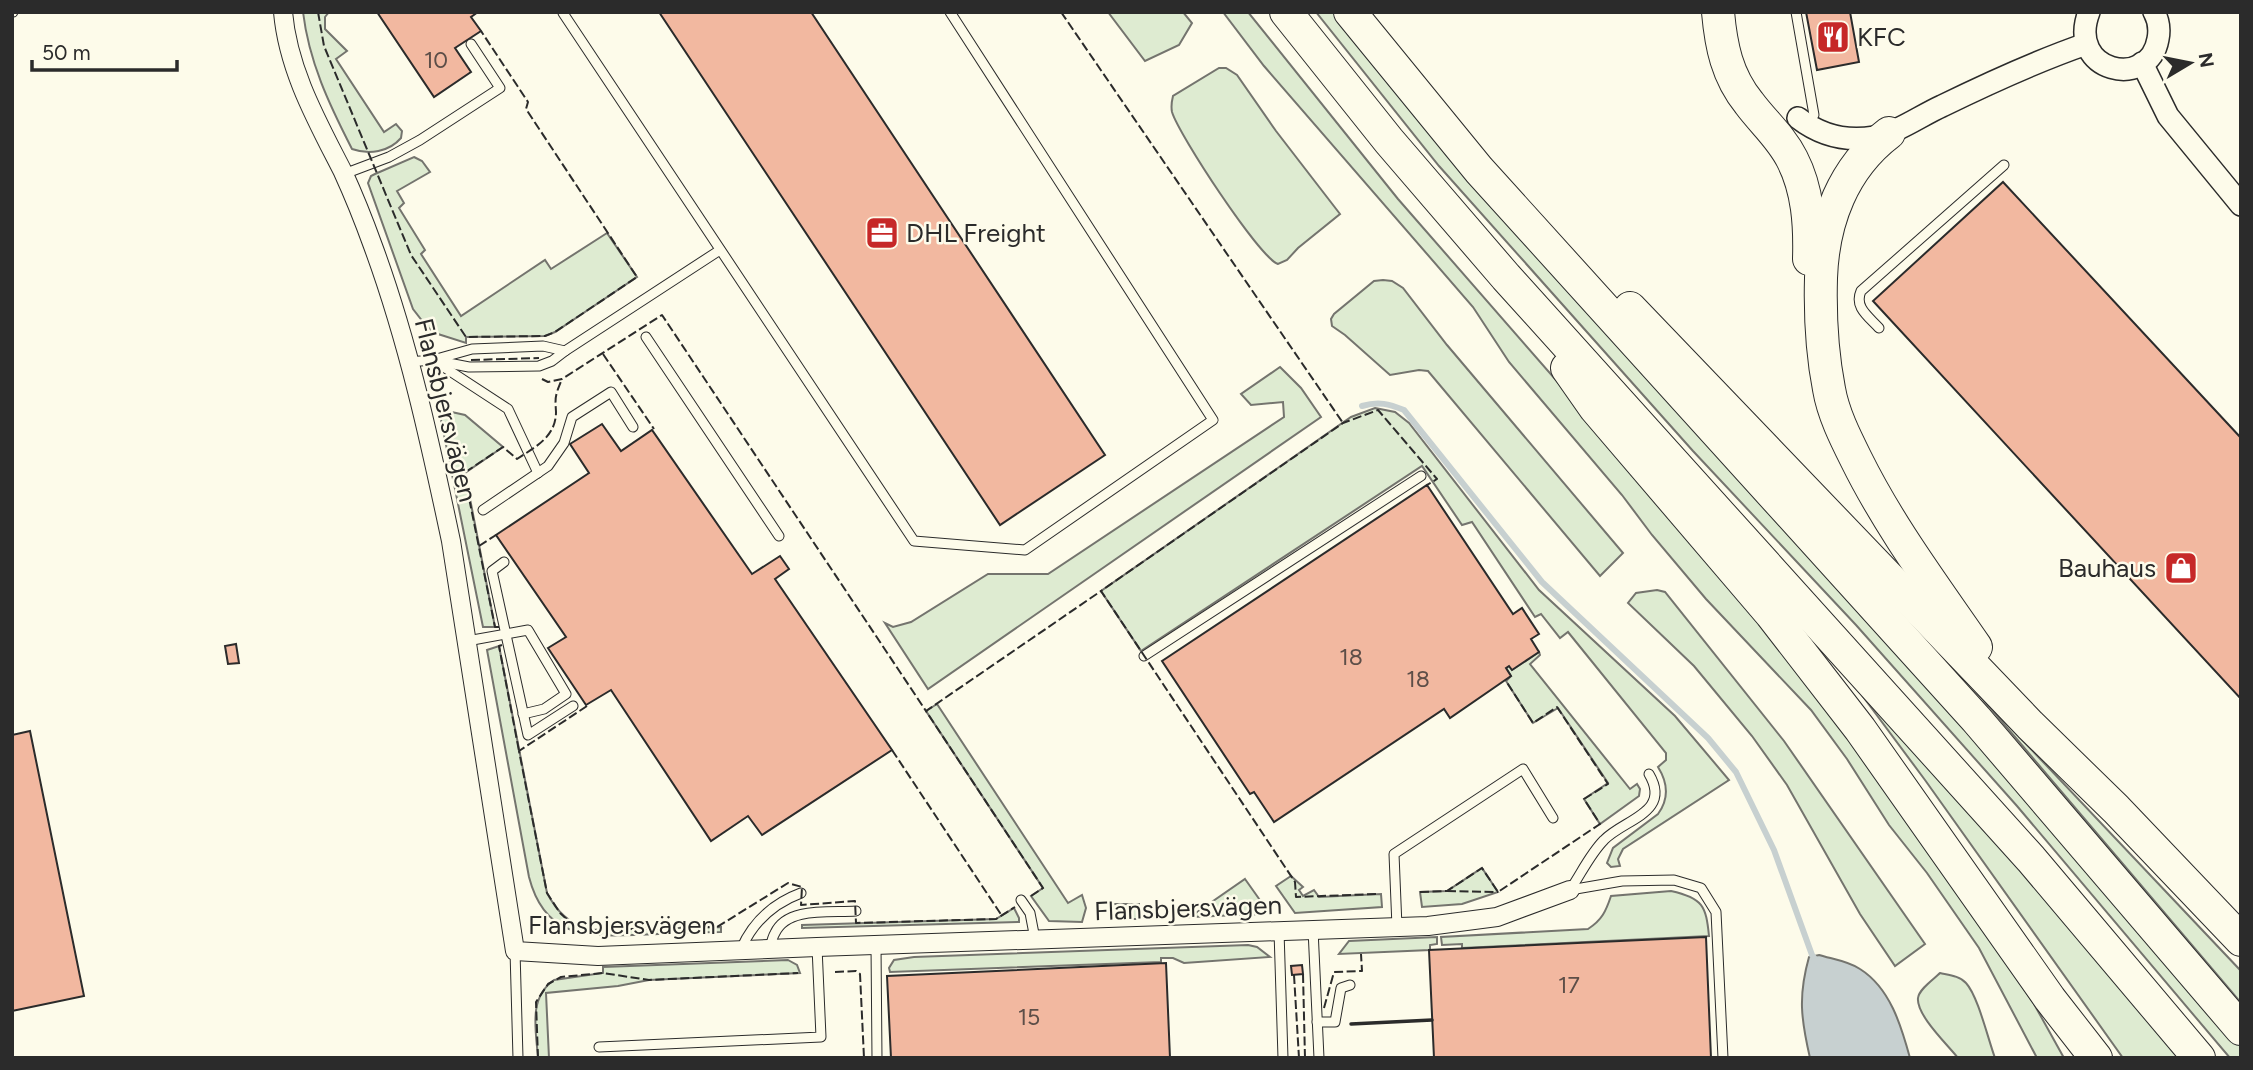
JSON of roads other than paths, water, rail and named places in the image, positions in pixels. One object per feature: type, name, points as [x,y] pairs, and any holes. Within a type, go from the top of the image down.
[{"type":"highway","points":[[1286,12],[1389,141],[1506,277],[2031,859],[2199,1058]]},
{"type":"highway","points":[[1350,12],[1503,198],[1976,719],[2241,1029]]},
{"type":"highway","points":[[1371,12],[1558,235],[2030,726],[2116,809],[2241,940]]},
{"type":"highway","points":[[1718,12],[1722,47],[1730,74],[1747,101],[1784,147],[1802,187],[1809,236],[1809,317],[1815,355],[1848,442],[1878,501],[2030,726],[2091,774],[2241,923]]},
{"type":"highway","points":[[1829,391],[1821,306],[1822,259],[1827,229],[1836,201],[1848,177],[1868,151],[1889,134]]},
{"type":"highway","points":[[1506,277],[1595,408],[1772,614],[1860,729],[2050,999],[2096,1058]]},
{"type":"highway","points":[[2050,999],[2082,1058]]},
{"type":"street","name":"Flansbjersvägen","points":[[283,12],[291,54],[301,85],[344,174],[373,247],[408,362],[437,475],[467,641],[515,951],[598,956],[1428,926],[1497,917],[1570,890]]},
{"type":"street","points":[[2089,12],[2085,24],[2086,44],[2098,61],[2112,68],[2125,70],[2148,60],[2157,47],[2159,14]]},
{"type":"street","points":[[1806,117],[1814,130],[1829,136],[1854,139],[1889,134],[1962,96],[2086,44]]},
{"type":"street","points":[[2142,63],[2168,116],[2241,205]]},
{"type":"lane","points":[[563,13],[914,541],[1025,550],[1213,421],[950,12]]},
{"type":"lane","points":[[1796,12],[1806,117]]},
{"type":"lane","points":[[344,174],[389,157],[420,140],[500,88],[471,44]]},
{"type":"lane","points":[[1879,328],[1860,308],[1857,300],[1861,291],[2004,165]]},
{"type":"lane","points":[[433,360],[469,368],[539,366],[552,361],[720,250]]},
{"type":"lane","points":[[646,337],[779,536]]},
{"type":"lane","points":[[408,362],[433,360],[472,349],[543,346],[565,351]]},
{"type":"lane","points":[[433,360],[508,409],[538,473]]},
{"type":"lane","points":[[483,510],[548,466],[564,443],[572,417],[611,392],[633,427]]},
{"type":"lane","points":[[1144,656],[1421,477]]},
{"type":"lane","points":[[504,562],[492,571],[528,735],[573,706]]},
{"type":"lane","points":[[467,641],[528,630],[566,694],[544,709],[523,714]]},
{"type":"lane","points":[[1397,927],[1394,853],[1523,769],[1553,818]]},
{"type":"lane","points":[[1570,890],[1604,840],[1654,803],[1656,794],[1649,774]]},
{"type":"lane","points":[[1570,890],[1622,881],[1674,880],[1701,888],[1716,912],[1723,1058]]},
{"type":"lane","points":[[741,950],[747,935],[765,914],[783,900],[802,893]]},
{"type":"lane","points":[[1021,900],[1030,913],[1035,939]]},
{"type":"lane","points":[[770,949],[775,932],[784,921],[797,915],[856,911]]},
{"type":"lane","points":[[1313,929],[1319,1058]]},
{"type":"lane","points":[[1279,931],[1283,1058]]},
{"type":"lane","points":[[876,946],[877,1058]]},
{"type":"lane","points":[[599,1048],[821,1037],[817,947]]},
{"type":"lane","points":[[515,951],[518,1058]]},
{"type":"lane","points":[[1317,1022],[1335,1022],[1341,988],[1350,985]]},
{"type":"waterway","points":[[1362,406],[1384,404],[1404,410],[1542,582],[1708,738],[1736,772],[1774,850],[1812,955],[1817,962]]},
{"type":"place","name":"KFC","points":[[1833,37]]},
{"type":"place","name":"DHL Freight","points":[[882,233]]},
{"type":"place","name":"Bauhaus","points":[[2181,568]]}]
